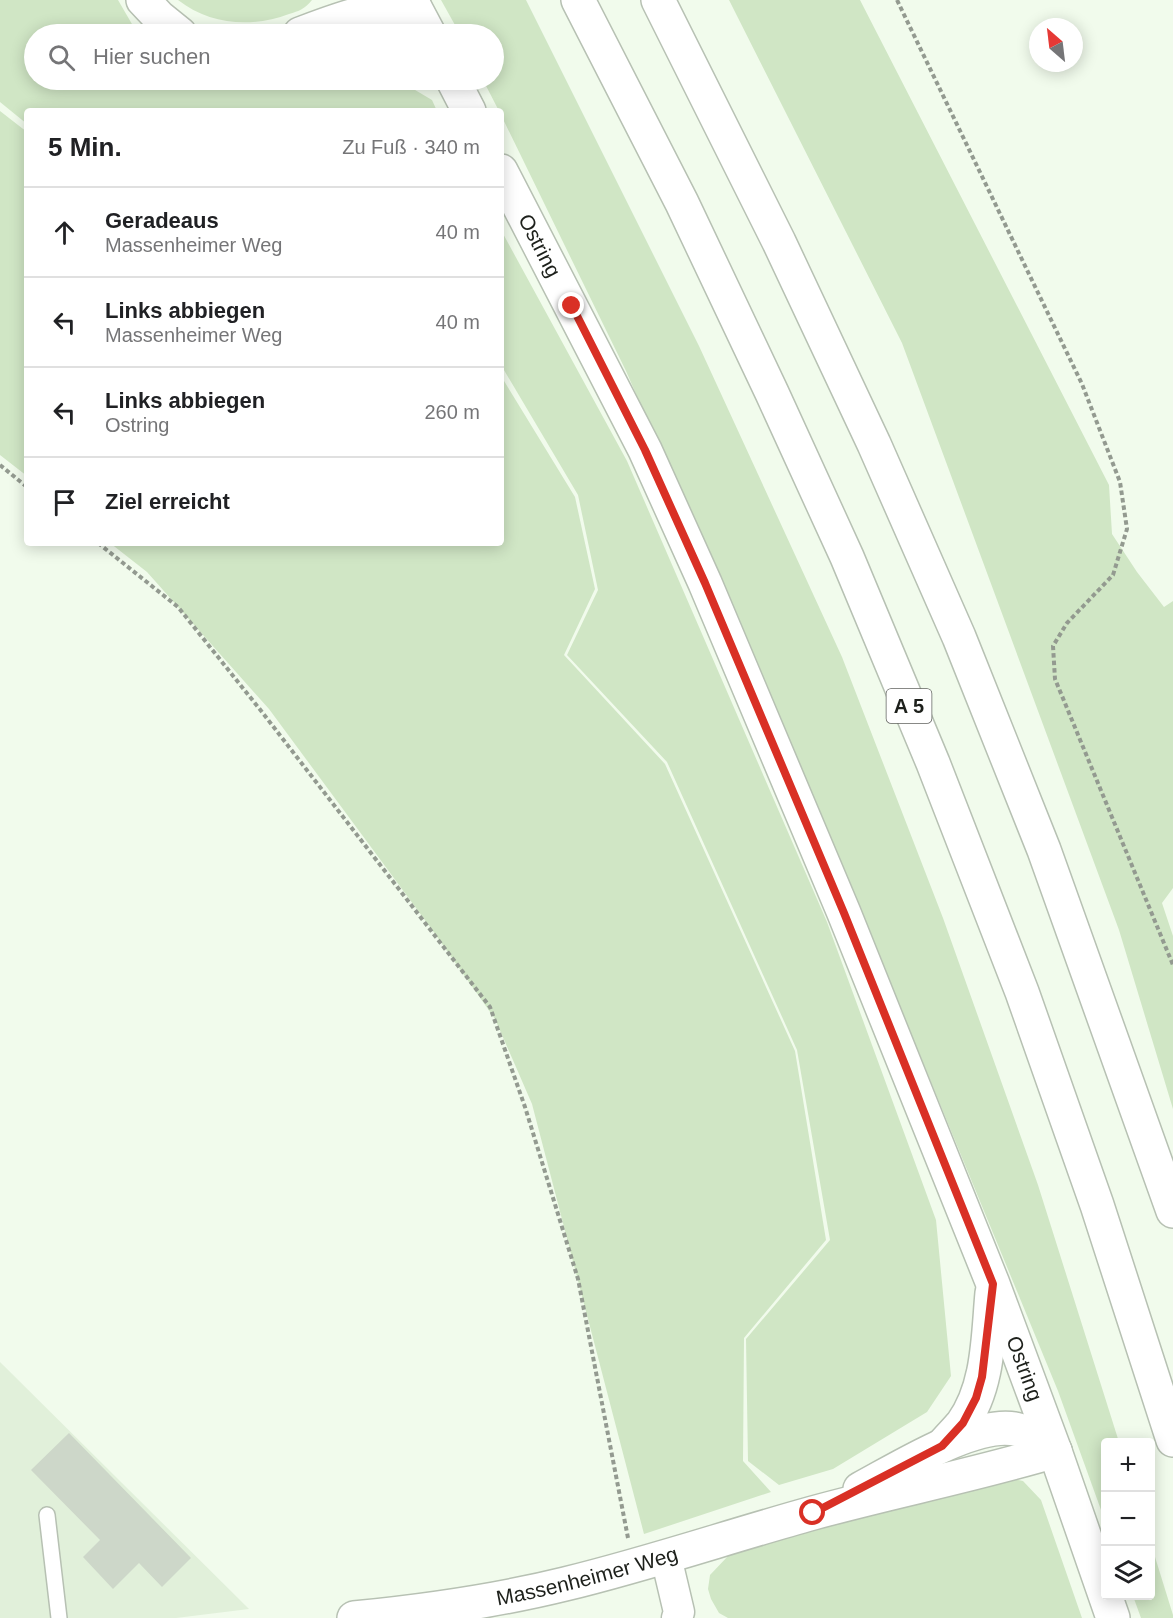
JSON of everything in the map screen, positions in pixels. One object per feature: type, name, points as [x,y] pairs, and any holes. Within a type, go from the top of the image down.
[{"type":"main road","points":[[143,0],[168,24]]},
{"type":"main road","name":"A 5","points":[[578,0],[682,203],[772,393],[847,557],[929,752],[1022,992],[1097,1205],[1173,1440]]},
{"type":"main road","points":[[658,0],[779,242],[874,444],[959,637],[1044,850],[1173,1211]]},
{"type":"main road","points":[[321,20],[394,7],[418,14]]},
{"type":"main road","points":[[458,90],[467,108]]},
{"type":"main road","name":"Ostring","points":[[504,177],[645,450],[705,583],[844,913],[993,1284],[1055,1451],[1113,1618]]},
{"type":"main road","name":"Massenheimer Weg","points":[[942,1446],[963,1423],[976,1398],[982,1377],[993,1284]]},
{"type":"main road","name":"Massenheimer Weg","points":[[813,1513],[942,1446],[977,1432],[998,1428],[1017,1429],[1032,1435],[1055,1451]]},
{"type":"main road","name":"Massenheimer Weg","points":[[354,1618],[499,1598],[565,1584],[666,1557],[813,1513],[1005,1466],[1055,1451]]},
{"type":"street","points":[[666,1557],[679,1616]]},
{"type":"lane","points":[[47,1515],[59,1618]]},
{"type":"path","points":[[897,0],[1082,384],[1120,482],[1127,529],[1113,576],[1067,623],[1053,646],[1055,679],[1173,965]]},
{"type":"path","points":[[0,465],[24,485]]},
{"type":"path","points":[[102,546],[178,607],[490,1007],[525,1107],[578,1279],[633,1566]]},
{"type":"shaded area","points":[[0,0],[118,0],[132,24],[24,24],[24,90],[415,90],[432,100],[436,108],[24,108],[24,122],[0,102]]},
{"type":"shaded area","points":[[178,0],[312,0],[296,12],[275,18],[232,22],[204,15]]},
{"type":"shaded area","points":[[441,0],[526,0],[699,346],[842,657],[943,918],[1038,1185],[1118,1438],[1101,1438],[1101,1510],[1058,1391],[859,907],[626,371],[504,121],[504,108],[497,108],[488,90],[504,90],[504,24],[454,24]]},
{"type":"shaded area","points":[[729,0],[860,0],[1109,485],[1112,534],[1164,607],[1173,601],[1173,888],[1162,903],[1173,936],[1173,1109],[1119,930],[902,343]]},
{"type":"shaded area","points":[[0,111],[24,130],[24,474],[0,455]]},
{"type":"shaded area","points":[[504,236],[627,461],[827,922],[936,1220],[951,1376],[927,1412],[833,1469],[779,1485],[748,1461],[746,1339],[830,1240],[797,1050],[667,762],[567,655],[598,590],[578,495],[504,370]]},
{"type":"shaded area","points":[[504,381],[575,497],[595,589],[564,655],[665,764],[795,1051],[826,1240],[744,1338],[743,1461],[771,1492],[644,1534],[532,1104],[495,1019],[269,709],[147,572],[114,546],[504,546]]},
{"type":"shaded area","points":[[0,1362],[249,1609],[176,1618],[0,1618]]},
{"type":"shaded area","points":[[998,1476],[1023,1481],[1041,1500],[1082,1618],[728,1618],[719,1613],[711,1599],[708,1589],[710,1575],[729,1555],[797,1532]]},
{"type":"shaded area","points":[[1155,1557],[1173,1618],[1141,1618],[1134,1600],[1155,1600]]},
{"type":"building","points":[[69,1433],[191,1558],[162,1587],[139,1563],[113,1589],[83,1557],[100,1540],[31,1470]]},
{"type":"route","points":[[572,306],[645,450],[705,583],[844,913],[993,1284],[982,1377],[976,1398],[963,1423],[942,1446],[813,1513]]}]
